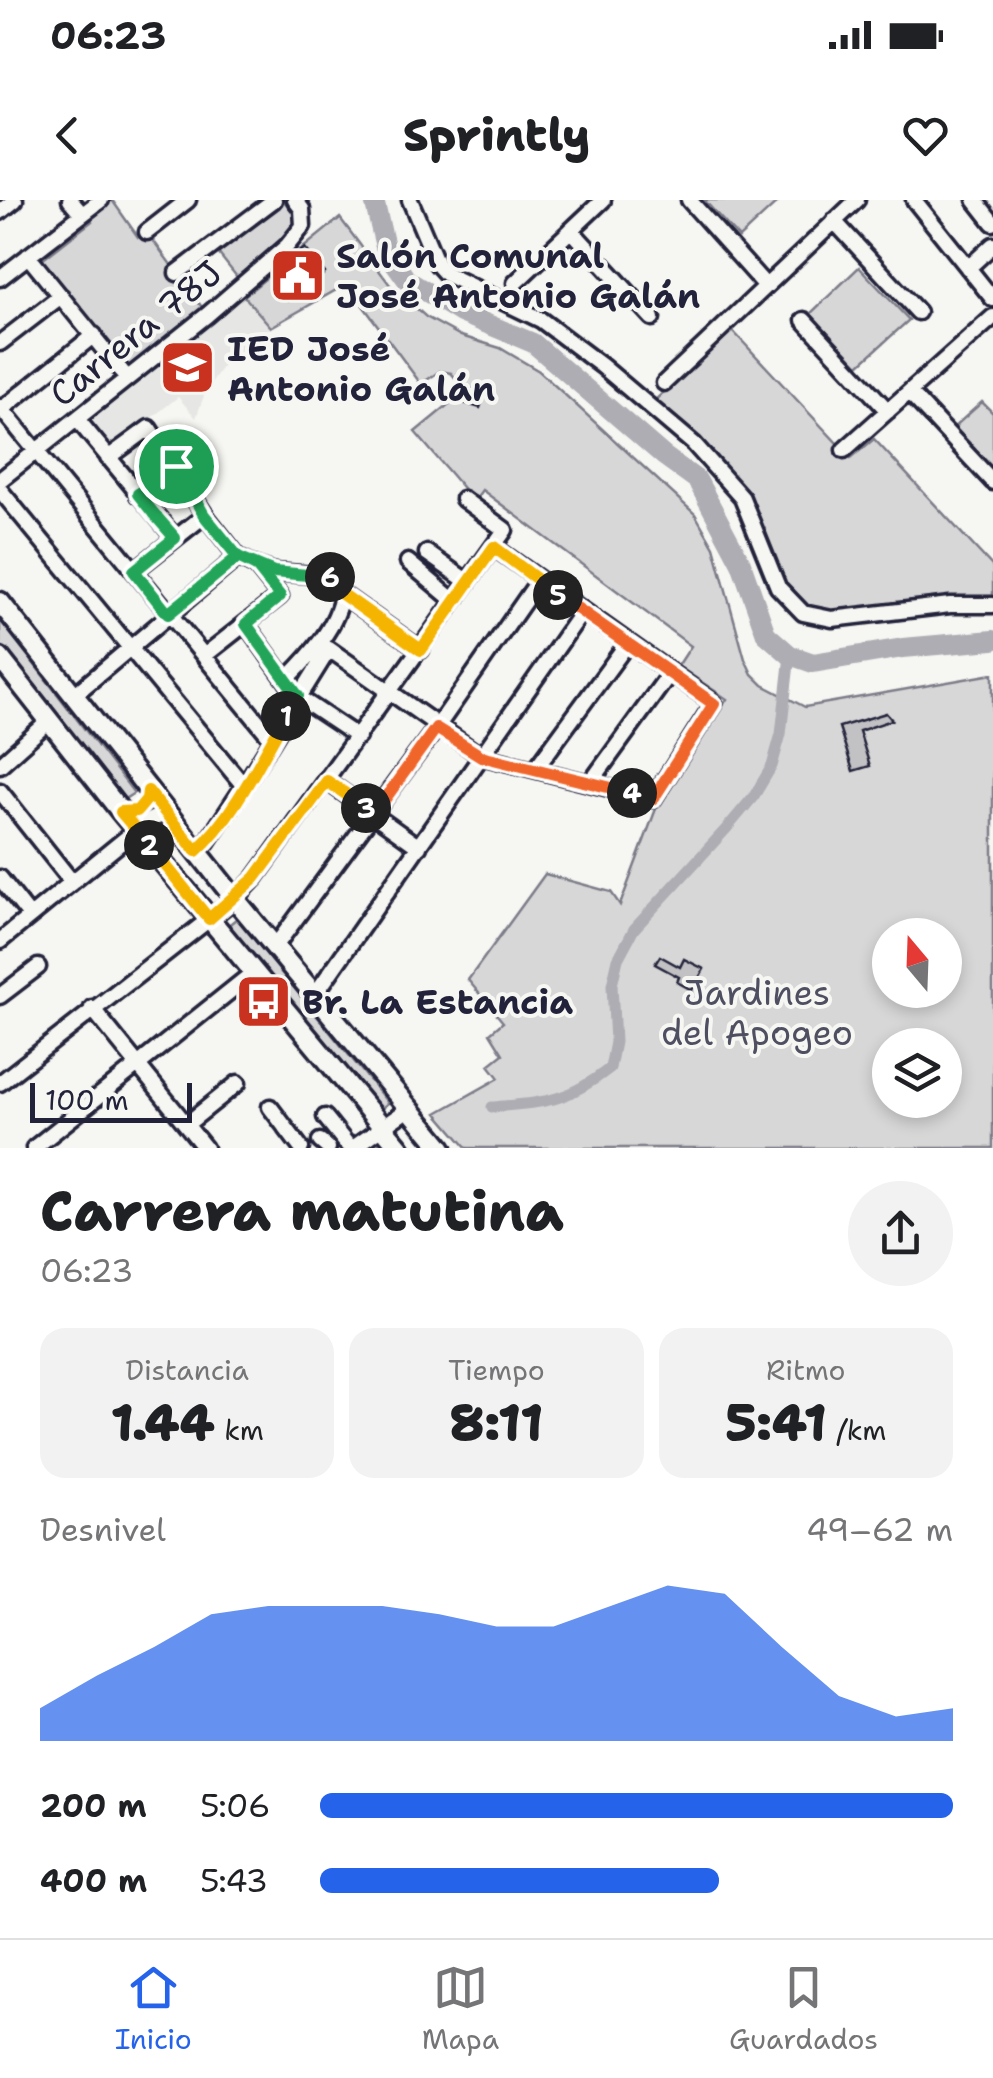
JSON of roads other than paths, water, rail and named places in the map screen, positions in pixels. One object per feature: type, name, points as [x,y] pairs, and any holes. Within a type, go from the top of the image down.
[{"type":"main road","points":[[0,602],[274,948],[442,1148]]},
{"type":"main road","points":[[2,664],[400,1148]]},
{"type":"main road","points":[[121,812],[137,811],[148,791]]},
{"type":"street","points":[[0,212],[15,200]]},
{"type":"street","points":[[70,200],[82,214]]},
{"type":"street","points":[[0,278],[101,200]]},
{"type":"street","points":[[147,232],[188,200]]},
{"type":"street","points":[[177,273],[274,200]]},
{"type":"street","name":"Carrera 78J","points":[[0,480],[287,246],[303,226],[302,209],[295,200]]},
{"type":"street","points":[[410,200],[437,264],[446,274],[541,320],[694,444],[742,498],[778,586],[792,605],[812,617],[832,619],[993,605]]},
{"type":"street","points":[[515,283],[603,200]]},
{"type":"street","points":[[689,200],[766,286]]},
{"type":"street","points":[[664,382],[857,200]]},
{"type":"street","points":[[975,200],[993,223]]},
{"type":"street","points":[[919,202],[993,300]]},
{"type":"street","points":[[834,221],[918,312]]},
{"type":"street","points":[[571,230],[652,318]]},
{"type":"street","points":[[968,268],[993,245]]},
{"type":"street","points":[[28,256],[128,378]]},
{"type":"street","points":[[0,343],[61,296]]},
{"type":"street","points":[[844,450],[993,318]]},
{"type":"street","points":[[804,320],[888,411]]},
{"type":"street","points":[[94,336],[1,408],[272,740]]},
{"type":"street","points":[[910,392],[993,482]]},
{"type":"street","points":[[77,419],[175,538]]},
{"type":"street","points":[[108,458],[149,428],[204,515],[238,557],[274,572],[328,576],[342,594],[421,650]]},
{"type":"street","points":[[138,494],[176,466]]},
{"type":"street","points":[[0,490],[244,786]]},
{"type":"street","points":[[0,1082],[235,899],[255,878],[505,530],[463,499]]},
{"type":"street","points":[[134,571],[204,515]]},
{"type":"street","points":[[288,678],[329,649],[436,728],[481,756],[653,799],[714,704],[494,547]]},
{"type":"street","points":[[427,553],[468,582]]},
{"type":"street","points":[[73,696],[238,557]]},
{"type":"street","points":[[408,562],[454,601]]},
{"type":"street","points":[[204,656],[280,596],[256,566]]},
{"type":"street","points":[[274,948],[436,728],[538,580]]},
{"type":"street","points":[[196,851],[244,786],[298,696],[342,594]]},
{"type":"street","points":[[314,996],[418,847],[459,797],[481,756],[582,612]]},
{"type":"street","points":[[246,624],[298,696],[358,737]]},
{"type":"street","points":[[536,768],[627,644]]},
{"type":"street","points":[[591,782],[670,673]]},
{"type":"street","points":[[0,765],[49,722]]},
{"type":"street","points":[[327,781],[418,847]]},
{"type":"street","points":[[0,790],[72,882]]},
{"type":"street","points":[[0,940],[136,830],[166,813]]},
{"type":"street","points":[[0,878],[30,916]]},
{"type":"street","points":[[0,908],[15,896]]},
{"type":"street","points":[[0,996],[38,967]]},
{"type":"street","points":[[34,1148],[254,972]]},
{"type":"street","points":[[92,1008],[206,1148]]},
{"type":"street","points":[[187,1124],[238,1083]]},
{"type":"street","points":[[270,1106],[302,1148]]},
{"type":"street","points":[[325,1118],[352,1148],[408,1110]]},
{"type":"waterway","points":[[374,200],[386,251],[407,280],[461,313],[533,343],[697,480],[741,563],[766,634],[790,655],[813,663],[903,648],[993,640]]},
{"type":"waterway","points":[[492,1107],[554,1099],[610,1068],[615,1042],[612,985],[618,959],[634,929],[727,828],[754,796],[772,766],[781,734],[790,655]]},
{"type":"place","name":"Salón Comunal José Antonio Galán","points":[[297,275]]},
{"type":"place","name":"IED José Antonio Galán","points":[[188,368]]},
{"type":"place","name":"Br. La Estancia","points":[[263,1001]]},
{"type":"park label","name":"Jardines del Apogeo","points":[[757,1012]]}]
